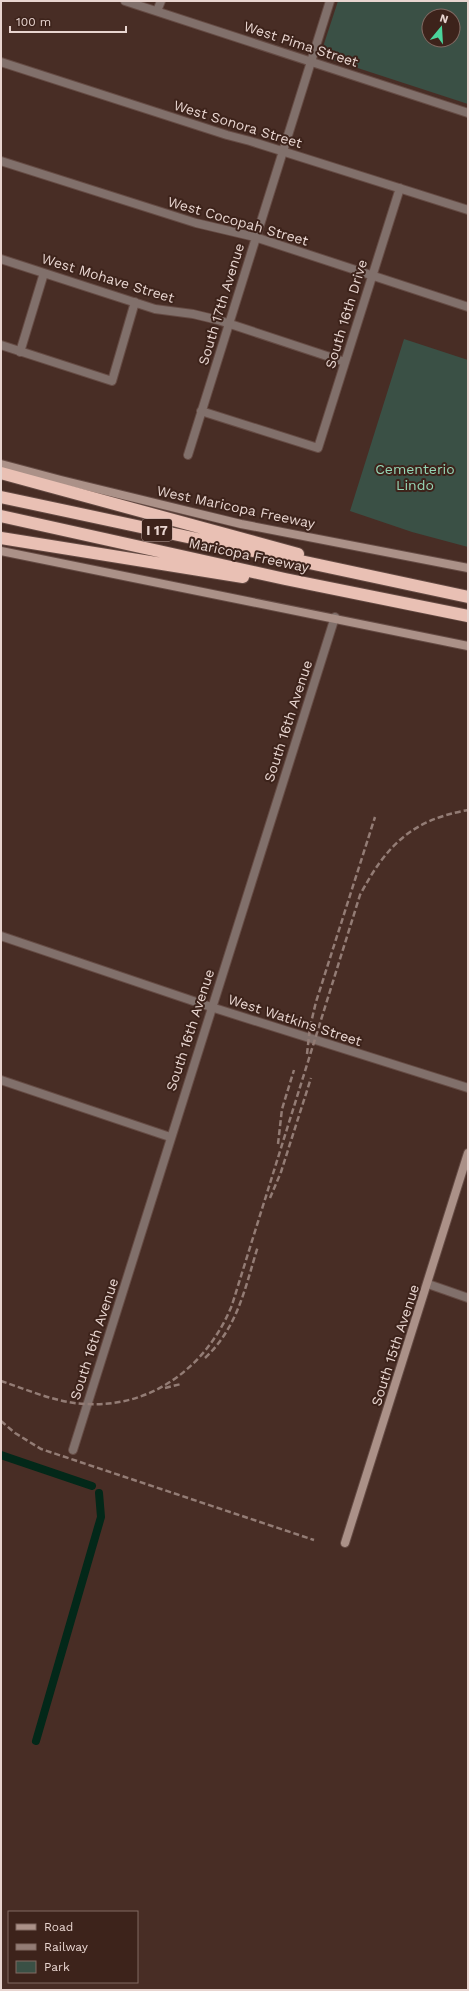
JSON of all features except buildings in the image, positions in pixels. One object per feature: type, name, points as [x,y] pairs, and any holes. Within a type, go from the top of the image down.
[{"type":"highway","points":[[1,473],[295,552],[312,563]]},
{"type":"highway","name":"Maricopa Freeway","points":[[1,497],[468,597]]},
{"type":"highway","name":"Maricopa Freeway","points":[[1,516],[468,616]]},
{"type":"highway","points":[[1,538],[244,577],[285,578]]},
{"type":"main road","name":"West Maricopa Freeway","points":[[1,464],[241,524],[468,568]]},
{"type":"main road","points":[[1,551],[468,646]]},
{"type":"main road","name":"South 15th Avenue","points":[[345,1543],[428,1284],[468,1153]]},
{"type":"street","name":"West Pima Street","points":[[125,1],[468,113]]},
{"type":"street","points":[[157,11],[160,1]]},
{"type":"street","name":"South 17th Avenue","points":[[188,455],[330,1]]},
{"type":"street","name":"West Sonora Street","points":[[1,62],[227,136],[283,151],[468,210]]},
{"type":"street","name":"West Cocopah Street","points":[[1,161],[196,223],[256,237],[372,274],[468,307]]},
{"type":"street","name":"South 16th Drive","points":[[201,411],[318,448],[400,188]]},
{"type":"street","name":"West Mohave Street","points":[[1,259],[165,311],[204,316],[345,362]]},
{"type":"street","points":[[20,352],[44,273]]},
{"type":"street","points":[[1,345],[112,381],[135,302]]},
{"type":"street","name":"South 16th Avenue","points":[[73,1450],[170,1137],[335,618]]},
{"type":"street","name":"West Watkins Street","points":[[1,936],[211,1007],[468,1088]]},
{"type":"street","points":[[1,1080],[170,1137]]},
{"type":"street","points":[[428,1284],[468,1298]]},
{"type":"green space","points":[[338,1],[468,1],[468,104],[324,57],[322,50]]},
{"type":"green space","name":"Cementerio Lindo","points":[[404,339],[468,360],[468,547],[412,532],[350,511]]},
{"type":"waterway","points":[[1,1455],[92,1486]]},
{"type":"waterway","points":[[36,1741],[101,1517],[99,1493]]},
{"type":"railway","points":[[1,1381],[43,1396],[64,1401],[86,1404],[111,1403],[134,1399],[155,1390],[175,1378],[193,1364],[208,1346],[222,1327],[232,1305],[360,895],[380,862],[402,838],[416,828],[431,821],[468,810]]},
{"type":"railway","points":[[307,1054],[310,1027],[316,1002],[375,817]]},
{"type":"railway","points":[[278,1144],[282,1109],[294,1070]]},
{"type":"railway","points":[[270,1198],[281,1172],[311,1078]]},
{"type":"railway","points":[[205,1358],[216,1346],[233,1320],[244,1292],[258,1246]]},
{"type":"railway","points":[[165,1388],[181,1384]]},
{"type":"railway","points":[[1,1421],[15,1433],[41,1449],[314,1540]]}]
